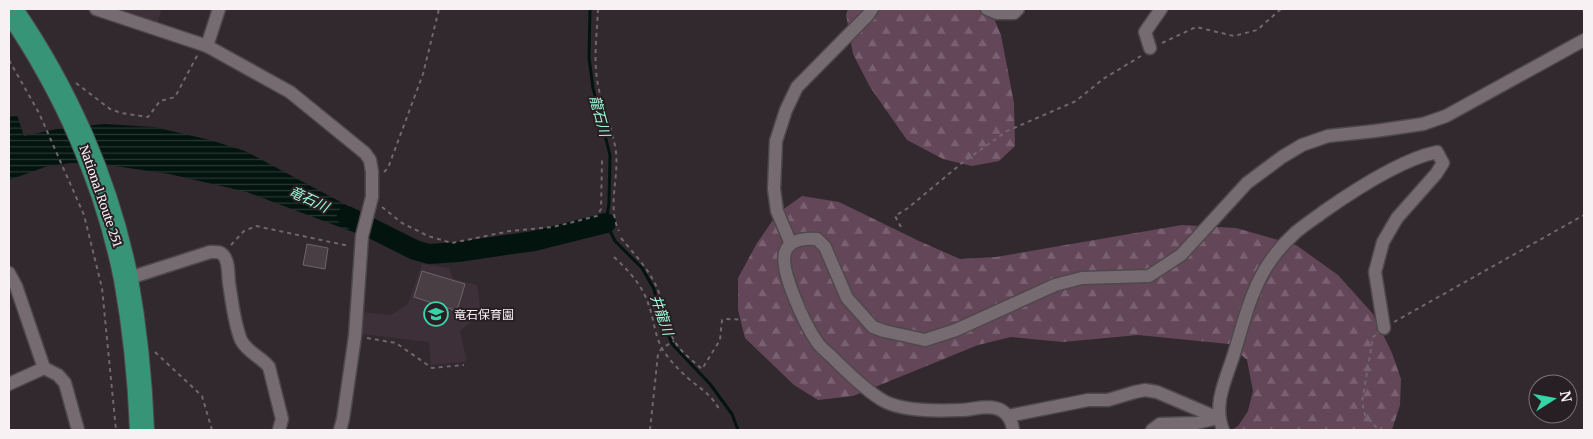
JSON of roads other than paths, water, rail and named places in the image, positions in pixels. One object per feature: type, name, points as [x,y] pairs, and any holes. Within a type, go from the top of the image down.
[{"type":"highway","name":"National Route 251","points":[[10,9],[55,81],[73,119],[107,207],[126,279],[137,358],[142,430]]},
{"type":"street","points":[[96,9],[205,45],[290,92],[365,153],[370,160],[372,172],[371,201],[362,242],[355,336],[340,430]]},
{"type":"street","points":[[205,45],[219,9]]},
{"type":"street","points":[[791,244],[777,211],[774,189],[776,141],[786,110],[797,87],[872,9]]},
{"type":"street","points":[[987,9],[997,14],[1014,13],[1018,9]]},
{"type":"street","points":[[1150,48],[1145,32],[1161,9]]},
{"type":"street","points":[[1012,430],[1008,416],[996,408],[930,410],[900,407],[881,400],[853,378],[817,342],[801,312],[786,278],[784,258],[786,249],[791,244],[800,240],[808,238],[817,240],[825,247],[847,298],[873,327],[925,340],[956,330],[1055,285],[1082,278],[1149,276],[1181,255],[1247,183],[1282,157],[1302,146],[1328,136],[1423,124],[1446,116],[1584,40]]},
{"type":"street","points":[[1220,424],[1222,387],[1253,293],[1264,271],[1281,247],[1297,231],[1349,194],[1397,168],[1425,155],[1437,152],[1443,163],[1436,174],[1398,218],[1383,242],[1375,272],[1384,328]]},
{"type":"street","points":[[126,279],[210,252],[223,254],[226,261],[232,303],[240,338],[245,347],[269,367],[282,419],[279,430]]},
{"type":"street","points":[[9,273],[16,286],[44,368],[58,375],[65,383],[73,429]]},
{"type":"street","points":[[9,384],[44,368]]},
{"type":"street","points":[[1008,416],[1088,400],[1108,400],[1145,390],[1156,392],[1220,424]]},
{"type":"street","points":[[1152,430],[1160,424],[1220,424]]},
{"type":"water","points":[[17,115],[24,136],[61,128],[105,124],[154,127],[210,140],[245,151],[367,216],[361,235],[247,192],[169,174],[101,164],[72,163],[48,166],[9,180],[9,117]]},
{"type":"waterway","name":"井龍川","points":[[590,9],[589,58],[593,88],[610,155],[609,203],[606,223],[615,241],[642,268],[654,289],[661,320],[673,345],[710,384],[732,414],[738,430]]},
{"type":"waterway","name":"竜石川","points":[[347,216],[415,250],[429,254],[458,252],[534,241],[606,223]]},
{"type":"place","name":"竜石保育園","points":[[436,314]]},
{"type":"water label","name":"龍石川","points":[[600,116]]}]
